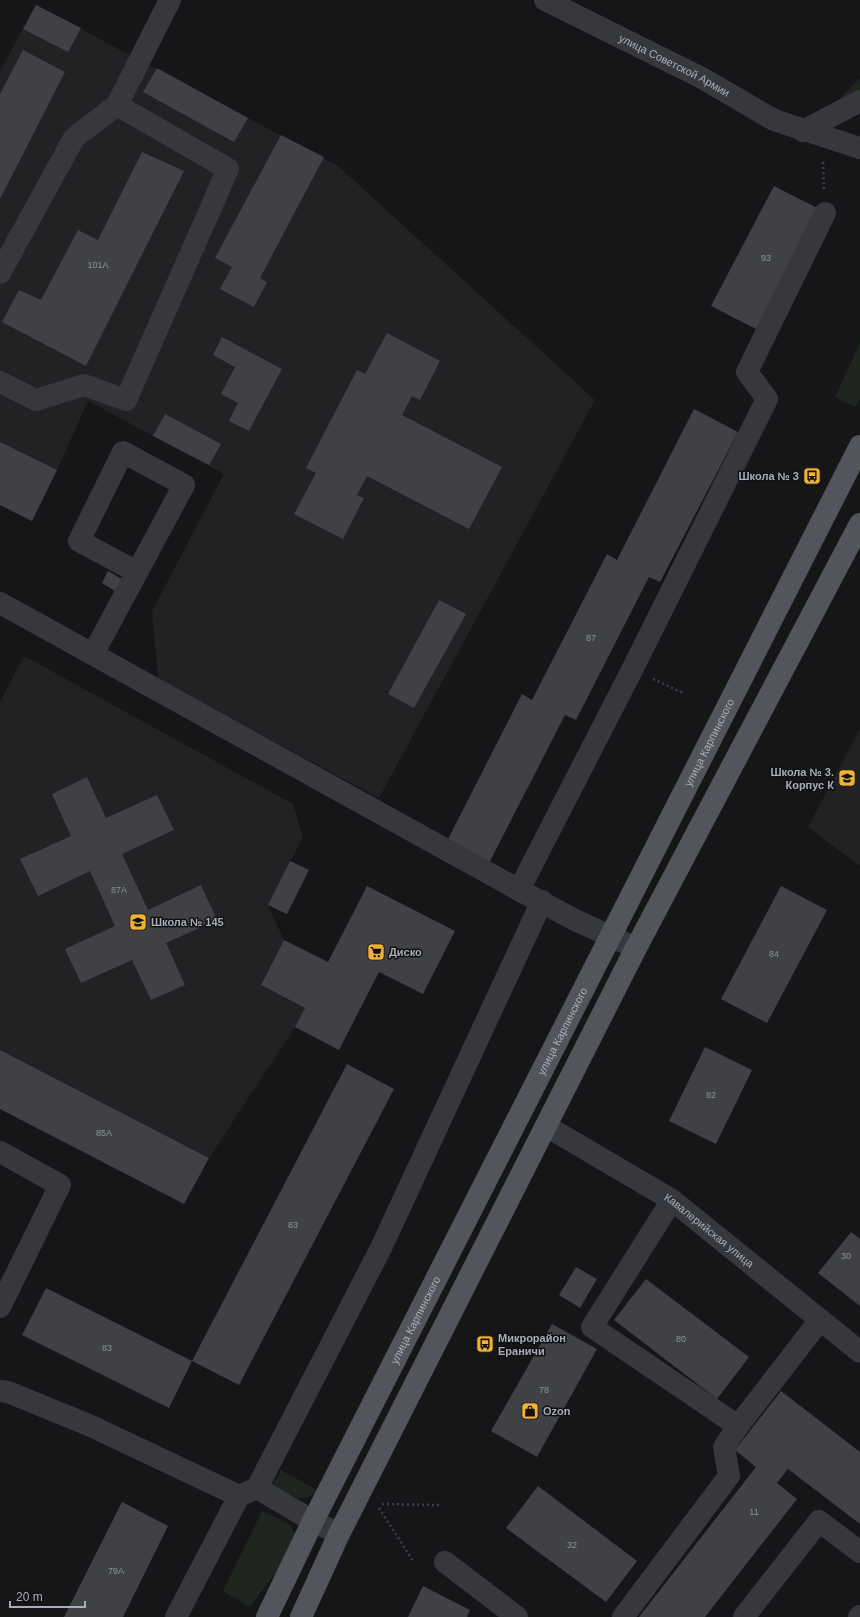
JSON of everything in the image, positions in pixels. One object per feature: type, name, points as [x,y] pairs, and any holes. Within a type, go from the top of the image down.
[{"type":"main road","name":"улица Карпинского","points":[[267,1617],[313,1521],[860,446]]},
{"type":"main road","points":[[301,1617],[339,1534],[636,948],[860,524]]},
{"type":"street","points":[[0,273],[74,138],[117,105],[170,0]]},
{"type":"street","name":"улица Советской Армии","points":[[545,0],[702,78],[774,120],[803,131],[860,148]]},
{"type":"street","points":[[803,131],[860,101]]},
{"type":"street","points":[[0,382],[36,400],[84,385],[126,400],[228,169],[117,105]]},
{"type":"street","points":[[519,890],[632,670],[767,400],[747,372],[826,213]]},
{"type":"street","points":[[93,654],[184,485],[123,452],[79,541],[137,572]]},
{"type":"street","points":[[0,603],[519,890],[575,920],[636,948]]},
{"type":"street","points":[[176,1617],[248,1492],[381,1248],[542,901]]},
{"type":"street","name":"Кавалерийская улица","points":[[546,1126],[672,1200],[860,1352]]},
{"type":"street","points":[[0,1152],[60,1185],[0,1307]]},
{"type":"street","points":[[672,1200],[592,1327],[738,1426]]},
{"type":"street","points":[[623,1617],[729,1476],[724,1447],[738,1426],[820,1320]]},
{"type":"street","points":[[0,1391],[8,1392],[248,1492],[339,1534]]},
{"type":"street","points":[[744,1617],[819,1521],[860,1552]]},
{"type":"street","points":[[444,1562],[515,1617]]},
{"type":"path","points":[[823,161],[826,213]]},
{"type":"path","points":[[632,670],[683,693]]},
{"type":"path","points":[[413,1561],[377,1504],[439,1505]]},
{"type":"shaded area","points":[[36,5],[338,166],[595,400],[379,798],[158,679],[152,611],[224,474],[88,401],[32,521],[0,505],[0,71]]},
{"type":"shaded area","points":[[860,78],[860,93],[841,101],[840,98]]},
{"type":"shaded area","points":[[860,343],[860,399],[855,407],[835,397]]},
{"type":"shaded area","name":"Школа № 145","points":[[24,656],[293,804],[303,837],[268,905],[284,940],[261,985],[305,1008],[295,1027],[209,1158],[0,1050],[0,702]]},
{"type":"shaded area","name":"Школа № 3. Корпус К","points":[[860,729],[860,866],[808,827]]},
{"type":"shaded area","points":[[281,1470],[317,1490],[306,1498],[295,1497],[283,1491],[273,1484]]},
{"type":"shaded area","points":[[262,1511],[289,1524],[295,1533],[288,1557],[250,1607],[223,1591]]},
{"type":"building","points":[[36,5],[81,28],[68,52],[23,29]]},
{"type":"building","points":[[23,50],[65,72],[0,199],[0,94]]},
{"type":"building","points":[[157,68],[248,118],[234,142],[143,92]]},
{"type":"building","points":[[281,135],[324,157],[260,278],[267,282],[254,307],[220,289],[232,267],[215,258]]},
{"type":"building","points":[[142,152],[184,171],[86,366],[2,322],[19,290],[41,300],[78,230],[98,240]]},
{"type":"building","points":[[774,186],[821,210],[758,330],[711,306]]},
{"type":"building","points":[[387,333],[440,361],[420,400],[412,396],[402,415],[502,467],[469,529],[367,476],[357,495],[364,498],[343,539],[294,514],[316,473],[306,468],[357,370],[365,374]]},
{"type":"building","points":[[222,337],[282,369],[249,431],[229,421],[238,403],[221,394],[235,367],[213,355]]},
{"type":"building","points":[[694,409],[738,432],[660,582],[649,577],[576,720],[565,715],[487,867],[445,845],[522,694],[532,700],[607,554],[617,560]]},
{"type":"building","points":[[165,414],[221,444],[209,465],[153,436]]},
{"type":"building","points":[[0,442],[57,470],[32,521],[0,505]]},
{"type":"building","points":[[108,571],[122,579],[115,591],[102,583]]},
{"type":"building","points":[[439,600],[466,614],[414,708],[388,694]]},
{"type":"building","points":[[87,777],[106,818],[157,795],[174,830],[122,854],[148,910],[201,885],[217,920],[166,943],[185,985],[151,1000],[132,960],[81,983],[65,949],[115,926],[90,871],[38,896],[20,859],[71,836],[52,794]]},
{"type":"building","points":[[290,861],[309,870],[287,914],[268,905]]},
{"type":"building","points":[[367,886],[455,931],[423,994],[379,972],[339,1050],[295,1027],[305,1008],[261,985],[284,940],[328,962]]},
{"type":"building","points":[[781,886],[827,910],[767,1023],[721,999]]},
{"type":"building","points":[[705,1047],[752,1070],[716,1144],[669,1121]]},
{"type":"building","points":[[0,1050],[209,1158],[184,1204],[0,1109]]},
{"type":"building","points":[[347,1064],[394,1089],[239,1385],[192,1361]]},
{"type":"building","points":[[851,1232],[860,1239],[860,1306],[818,1273]]},
{"type":"building","points":[[576,1267],[597,1279],[580,1308],[559,1295]]},
{"type":"building","points":[[646,1279],[749,1357],[717,1399],[614,1320]]},
{"type":"building","points":[[46,1288],[192,1361],[169,1408],[22,1335]]},
{"type":"building","points":[[552,1324],[597,1349],[537,1457],[491,1431]]},
{"type":"building","points":[[781,1391],[860,1452],[860,1524],[788,1469],[777,1483],[797,1499],[705,1617],[639,1617],[756,1467],[735,1450]]},
{"type":"building","points":[[538,1486],[637,1561],[606,1602],[506,1528]]},
{"type":"building","points":[[122,1502],[168,1526],[123,1617],[64,1617]]},
{"type":"building","points":[[423,1586],[470,1610],[467,1617],[408,1617]]},
{"type":"place","name":"Школа № 3","points":[[812,476]]},
{"type":"place","name":"Школа № 3. Корпус К","points":[[847,778]]},
{"type":"place","name":"Школа № 145","points":[[138,922]]},
{"type":"place","name":"Диско","points":[[376,952]]},
{"type":"place","name":"Микрорайон Ераничи","points":[[485,1344]]},
{"type":"place","name":"Ozon","points":[[530,1411]]}]
